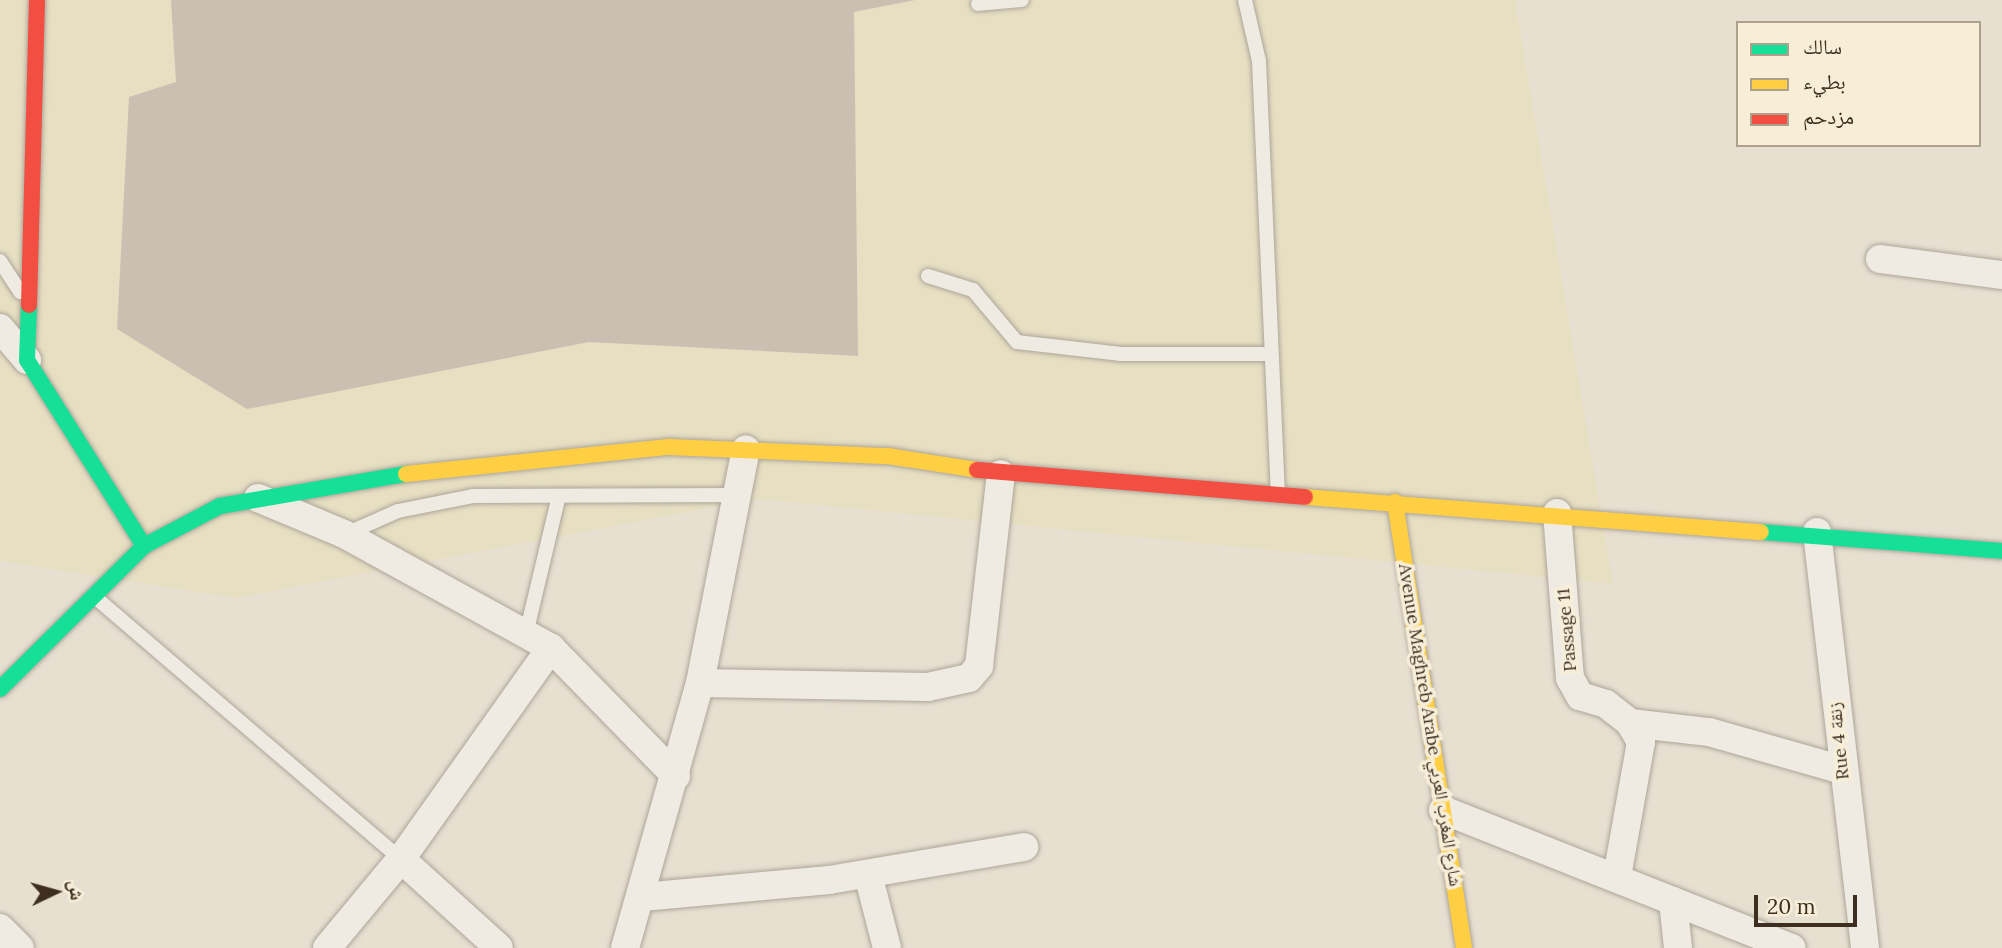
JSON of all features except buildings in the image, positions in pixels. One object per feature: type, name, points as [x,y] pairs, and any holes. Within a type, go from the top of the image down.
[{"type":"street","points":[[27,360],[24,298],[37,0]]},
{"type":"street","points":[[1881,259],[2002,275]]},
{"type":"street","points":[[0,328],[27,360],[144,545]]},
{"type":"street","points":[[625,948],[642,897],[700,683],[746,449]]},
{"type":"street","points":[[0,690],[144,545],[254,496],[581,454],[746,449],[888,456],[1001,474],[1557,513],[1816,533],[2002,551]]},
{"type":"street","points":[[700,683],[928,687],[969,678],[979,666],[1001,474]]},
{"type":"street","points":[[254,496],[344,534],[551,648],[676,776]]},
{"type":"street","name":"Avenue Maghreb Arabe شارع المغرب العربي","points":[[1395,502],[1464,948]]},
{"type":"street","name":"Passage 11","points":[[1557,513],[1570,678],[1580,696],[1606,704],[1630,723]]},
{"type":"street","name":"Rue 4 زنقة","points":[[1816,533],[1865,948]]},
{"type":"street","points":[[327,948],[401,859],[551,648]]},
{"type":"street","points":[[1617,877],[1642,760],[1630,723],[1709,732],[1842,770]]},
{"type":"street","points":[[1443,810],[1792,948]]},
{"type":"street","points":[[642,897],[868,874],[1024,847]]},
{"type":"street","points":[[401,859],[499,948]]},
{"type":"street","points":[[868,874],[887,948]]},
{"type":"street","points":[[1673,901],[1678,948]]},
{"type":"street","points":[[0,929],[20,948]]},
{"type":"lane","points":[[978,4],[1022,0]]},
{"type":"lane","points":[[1245,0],[1259,61],[1278,494]]},
{"type":"lane","points":[[0,261],[24,298]]},
{"type":"lane","points":[[928,276],[973,290],[1017,342],[1121,354],[1270,354]]},
{"type":"lane","points":[[344,534],[398,511],[473,496],[737,495]]},
{"type":"lane","points":[[526,634],[559,496]]},
{"type":"lane","points":[[94,596],[401,859]]},
{"type":"shaded area","points":[[0,0],[1515,0],[1613,584],[756,499],[236,598],[0,561]]},
{"type":"traffic: fast","points":[[29,305],[27,360],[144,546]]},
{"type":"traffic: fast","points":[[0,689],[144,546],[220,506],[406,474]]},
{"type":"traffic: fast","points":[[1761,532],[2002,551]]},
{"type":"traffic: slow","points":[[406,474],[669,447],[888,456],[977,470]]},
{"type":"traffic: slow","points":[[1305,497],[1761,532]]},
{"type":"traffic: slow","points":[[1395,502],[1464,948]]},
{"type":"traffic: jam","points":[[29,305],[37,0]]},
{"type":"traffic: jam","points":[[977,470],[1305,497]]}]
